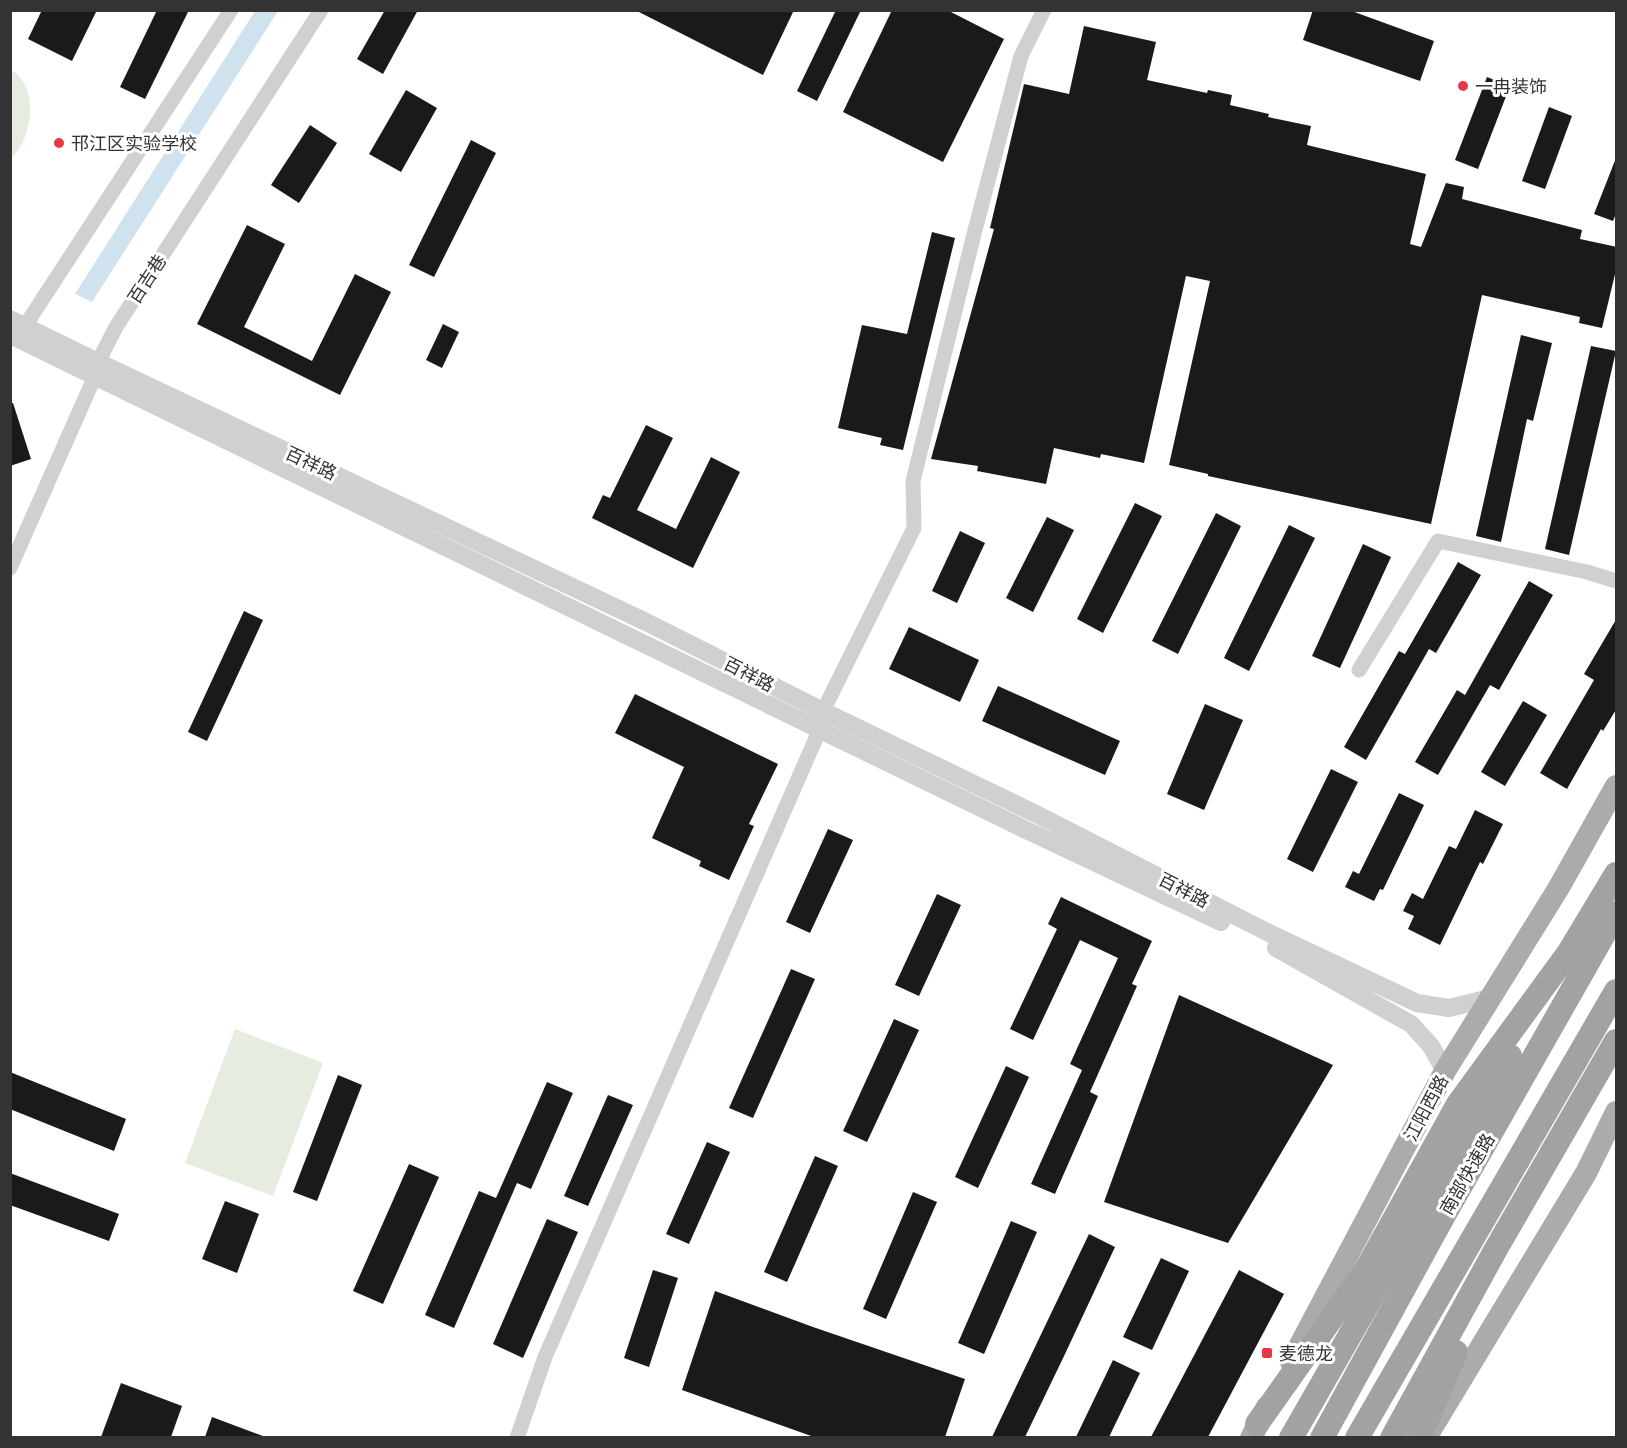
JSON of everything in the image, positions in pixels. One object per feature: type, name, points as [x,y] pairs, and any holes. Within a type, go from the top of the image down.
[{"type":"highway","points":[[1293,1437],[1569,952],[1617,874]]},
{"type":"highway","name":"南部快速路","points":[[1322,1437],[1443,1217],[1617,913]]},
{"type":"highway","points":[[1254,1431],[1367,1268],[1458,1104],[1569,952]]},
{"type":"highway","name":"南部快速路","points":[[1357,1437],[1617,991]]},
{"type":"highway","points":[[1392,1437],[1496,1249],[1617,1041]]},
{"type":"highway","points":[[1419,1437],[1450,1363],[1574,1137],[1617,1052]]},
{"type":"main road","name":"江阳西路","points":[[1254,1431],[1445,1071],[1558,889],[1617,786]]},
{"type":"main road","points":[[1426,1437],[1586,1173],[1617,1112]]},
{"type":"street","points":[[16,327],[231,10]]},
{"type":"street","name":"百吉巷","points":[[10,567],[116,327],[321,10]]},
{"type":"street","points":[[517,1437],[545,1357],[822,720],[914,528],[913,481],[974,234],[1021,57],[1044,10]]},
{"type":"street","name":"百祥路","points":[[16,327],[96,369],[646,622],[1026,830],[1264,942],[1411,1024],[1431,1046],[1445,1071]]},
{"type":"street","points":[[1359,669],[1438,542],[1587,572],[1617,581]]},
{"type":"street","name":"百祥路","points":[[822,720],[1038,815],[1265,931],[1417,1003],[1449,1008],[1490,998]]},
{"type":"shaded area","points":[[11,70],[26,88],[30,100],[30,113],[24,138],[19,149],[11,158]]},
{"type":"shaded area","points":[[235,1029],[323,1063],[273,1196],[185,1163]]},
{"type":"water","points":[[255,11],[278,11],[92,302],[75,294]]},
{"type":"building","points":[[42,10],[97,10],[72,61],[28,39]]},
{"type":"building","points":[[157,10],[189,10],[145,99],[120,87]]},
{"type":"building","points":[[385,10],[418,10],[383,74],[357,59]]},
{"type":"building","points":[[635,10],[794,10],[763,75]]},
{"type":"building","points":[[836,10],[861,10],[817,101],[797,91]]},
{"type":"building","points":[[892,10],[947,10],[1004,39],[943,162],[843,112]]},
{"type":"building","points":[[1313,10],[1349,10],[1434,41],[1420,81],[1303,40]]},
{"type":"building","points":[[1084,26],[1156,42],[1147,80],[1207,93],[1208,90],[1232,95],[1230,105],[1269,114],[1268,117],[1311,126],[1307,145],[1426,174],[1410,244],[1421,247],[1446,183],[1464,187],[1462,199],[1582,230],[1580,239],[1617,247],[1617,266],[1602,328],[1579,323],[1580,317],[1482,295],[1431,524],[1208,476],[1208,474],[1169,465],[1210,281],[1186,276],[1144,463],[1101,454],[1100,458],[1054,448],[1046,484],[977,471],[978,466],[931,459],[994,229],[990,228],[1024,84],[1069,94]]},
{"type":"building","points":[[1487,77],[1510,86],[1478,169],[1455,160]]},
{"type":"building","points":[[406,90],[437,108],[401,172],[369,154]]},
{"type":"building","points":[[1549,107],[1572,116],[1545,189],[1522,181]]},
{"type":"building","points":[[310,125],[337,143],[299,203],[271,185]]},
{"type":"building","points":[[471,140],[496,153],[434,277],[409,265]]},
{"type":"building","points":[[1616,158],[1617,211],[1613,221],[1594,214]]},
{"type":"building","points":[[247,225],[285,244],[244,327],[312,361],[355,274],[391,292],[340,395],[197,324]]},
{"type":"building","points":[[932,232],[955,238],[903,450],[880,445],[882,438],[838,428],[862,325],[907,334]]},
{"type":"building","points":[[443,324],[459,332],[442,368],[426,360]]},
{"type":"building","points":[[1521,335],[1552,343],[1533,421],[1527,419],[1501,542],[1476,536]]},
{"type":"building","points":[[1591,346],[1616,351],[1569,555],[1545,549]]},
{"type":"building","points":[[10,403],[13,403],[31,459],[10,466]]},
{"type":"building","points":[[646,425],[673,438],[637,510],[676,529],[711,457],[740,472],[693,568],[592,518],[603,495],[610,498]]},
{"type":"building","points":[[1135,503],[1162,516],[1103,633],[1077,619]]},
{"type":"building","points":[[1216,513],[1241,526],[1178,654],[1152,641]]},
{"type":"building","points":[[1047,517],[1074,530],[1033,612],[1006,598]]},
{"type":"building","points":[[1289,525],[1315,538],[1249,671],[1224,658]]},
{"type":"building","points":[[960,531],[985,543],[957,603],[932,591]]},
{"type":"building","points":[[1363,544],[1391,557],[1340,668],[1312,656]]},
{"type":"building","points":[[1458,562],[1481,575],[1436,653],[1429,649],[1366,760],[1344,747],[1399,651],[1405,654]]},
{"type":"building","points":[[1529,581],[1553,595],[1499,690],[1490,685],[1438,775],[1415,762],[1457,690],[1465,695]]},
{"type":"building","points":[[244,611],[263,620],[207,741],[188,732]]},
{"type":"building","points":[[1617,618],[1617,708],[1603,731],[1601,729],[1567,789],[1540,773],[1594,680],[1584,674]]},
{"type":"building","points":[[909,627],[979,660],[960,702],[889,669]]},
{"type":"building","points":[[998,686],[1120,741],[1105,775],[982,721]]},
{"type":"building","points":[[635,694],[778,764],[749,824],[754,826],[729,880],[699,866],[701,861],[652,838],[684,767],[615,733]]},
{"type":"building","points":[[1523,701],[1547,715],[1505,786],[1481,772]]},
{"type":"building","points":[[1205,704],[1243,720],[1204,810],[1167,794]]},
{"type":"building","points":[[1331,769],[1358,782],[1313,872],[1287,859]]},
{"type":"building","points":[[1399,793],[1424,805],[1383,890],[1380,889],[1374,901],[1345,887],[1353,871],[1359,874]]},
{"type":"building","points":[[1475,810],[1503,824],[1483,864],[1480,862],[1440,945],[1408,929],[1414,916],[1403,911],[1412,893],[1423,899],[1449,846],[1456,849]]},
{"type":"building","points":[[828,829],[853,840],[810,933],[786,922]]},
{"type":"building","points":[[937,894],[961,905],[919,996],[895,985]]},
{"type":"building","points":[[1061,897],[1152,941],[1132,984],[1137,986],[1090,1092],[1098,1096],[1055,1194],[1031,1184],[1082,1070],[1070,1064],[1118,958],[1080,940],[1033,1040],[1010,1029],[1057,929],[1048,924]]},
{"type":"building","points":[[791,969],[815,979],[753,1118],[729,1108]]},
{"type":"building","points":[[1179,995],[1333,1065],[1228,1243],[1104,1202]]},
{"type":"building","points":[[894,1019],[919,1030],[867,1142],[843,1131]]},
{"type":"building","points":[[1006,1066],[1029,1077],[978,1188],[955,1177]]},
{"type":"building","points":[[10,1072],[126,1119],[114,1151],[10,1109]]},
{"type":"building","points":[[338,1075],[362,1085],[317,1201],[293,1192]]},
{"type":"building","points":[[547,1082],[573,1093],[531,1189],[517,1183],[454,1328],[425,1315],[479,1191],[496,1198]]},
{"type":"building","points":[[608,1095],[633,1105],[588,1206],[564,1196]]},
{"type":"building","points":[[707,1142],[730,1152],[689,1244],[666,1234]]},
{"type":"building","points":[[815,1156],[838,1166],[787,1282],[764,1272]]},
{"type":"building","points":[[409,1164],[439,1177],[383,1304],[353,1291]]},
{"type":"building","points":[[10,1173],[119,1214],[109,1241],[10,1205]]},
{"type":"building","points":[[913,1192],[937,1202],[886,1319],[863,1309]]},
{"type":"building","points":[[225,1201],[259,1214],[237,1273],[202,1259]]},
{"type":"building","points":[[547,1219],[578,1232],[523,1358],[493,1344]]},
{"type":"building","points":[[1011,1221],[1037,1232],[984,1354],[958,1343]]},
{"type":"building","points":[[1089,1234],[1115,1247],[1065,1354],[1025,1437],[992,1437]]},
{"type":"building","points":[[1161,1258],[1189,1271],[1152,1350],[1123,1337]]},
{"type":"building","points":[[653,1270],[678,1278],[649,1367],[624,1358]]},
{"type":"building","points":[[1239,1270],[1284,1294],[1208,1437],[1151,1437]]},
{"type":"building","points":[[715,1291],[965,1379],[945,1437],[814,1437],[682,1390]]},
{"type":"building","points":[[1113,1360],[1140,1373],[1109,1437],[1076,1437]]},
{"type":"building","points":[[121,1383],[182,1406],[171,1437],[101,1437]]},
{"type":"building","points":[[212,1417],[263,1436],[263,1437],[205,1437]]},
{"type":"place","name":"一冉装饰","points":[[1463,86]]},
{"type":"place","name":"邗江区实验学校","points":[[59,143]]},
{"type":"place","name":"麦德龙","points":[[1267,1353]]}]
